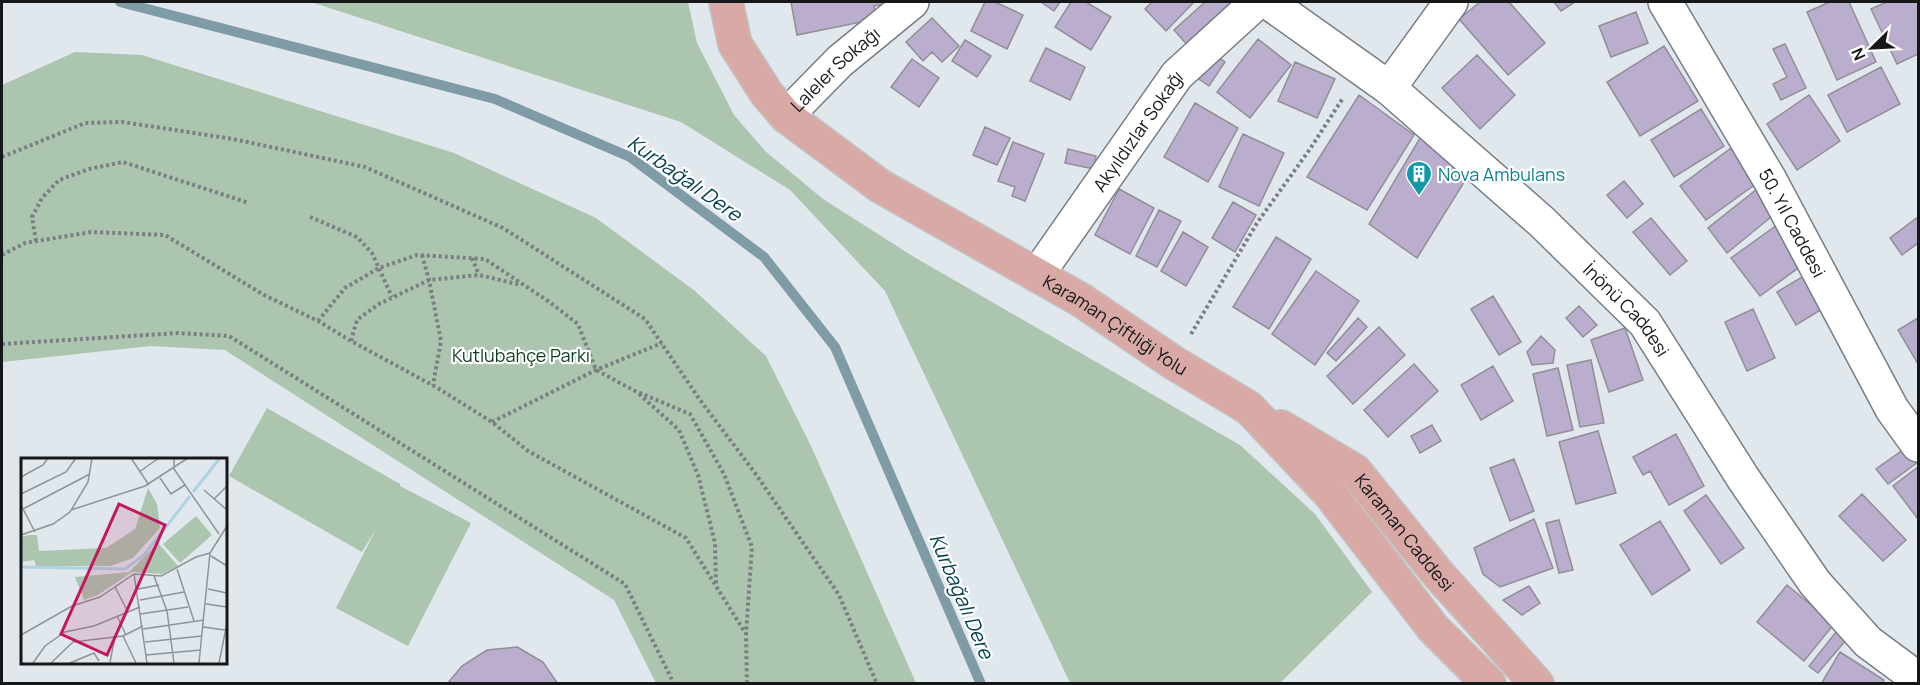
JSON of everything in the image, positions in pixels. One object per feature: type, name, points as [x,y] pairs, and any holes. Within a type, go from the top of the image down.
[{"type":"main road","name":"Karaman Çiftliği Yolu","points":[[726,2],[735,44],[767,94],[786,116],[880,186],[1081,300],[1173,363],[1249,408],[1331,495],[1433,628],[1489,684]]},
{"type":"main road","name":"Karaman Caddesi","points":[[1249,408],[1355,471],[1439,575],[1537,684]]},
{"type":"street","name":"Laleler Sokağı","points":[[786,116],[840,61],[912,2]]},
{"type":"street","name":"Akyıldızlar Sokağı","points":[[1037,275],[1178,75],[1257,2]]},
{"type":"street","name":"İnönü Caddesi","points":[[1268,2],[1389,88],[1542,222],[1644,323],[1743,478],[1815,583],[1868,642],[1918,679]]},
{"type":"street","points":[[1389,88],[1451,2]]},
{"type":"street","name":"50. Yıl Caddesi","points":[[1665,2],[1770,180],[1893,409],[1918,445]]},
{"type":"path","points":[[1173,363],[1257,223],[1310,149],[1362,68]]},
{"type":"path","points":[[2,157],[85,123],[123,122],[233,139],[365,167],[502,228],[645,319],[839,595],[877,684]]},
{"type":"path","points":[[36,241],[32,217],[42,198],[58,180],[89,169],[123,162],[249,203]]},
{"type":"path","points":[[310,217],[357,237],[372,253],[392,297]]},
{"type":"path","points":[[2,255],[25,243],[91,232],[165,235],[264,295],[318,321],[433,385],[492,422],[528,451],[686,538],[746,634]]},
{"type":"path","points":[[318,321],[345,288],[380,268],[417,255],[485,259],[578,324],[596,370],[635,391],[690,414],[724,474],[752,547],[746,634],[747,684]]},
{"type":"path","points":[[422,255],[441,341],[433,385]]},
{"type":"path","points":[[472,258],[478,276]]},
{"type":"path","points":[[351,341],[357,320],[379,304],[429,280],[478,276],[525,285]]},
{"type":"path","points":[[2,344],[178,333],[229,336],[625,584],[674,684]]},
{"type":"path","points":[[492,422],[596,370],[662,343]]},
{"type":"path","points":[[635,391],[679,430],[691,457],[715,543],[716,586]]},
{"type":"green space","points":[[311,2],[688,2],[697,43],[734,115],[765,151],[823,199],[914,257],[1240,445],[1315,514],[1372,592],[1280,683],[1070,683],[885,291],[790,190],[681,122]]},
{"type":"green space","name":"Kutlubahçe Parkı","points":[[75,52],[142,55],[454,153],[596,218],[695,291],[766,356],[811,446],[916,683],[656,683],[614,600],[225,350],[151,346],[2,362],[2,85]]},
{"type":"green space","points":[[267,408],[400,486],[471,523],[408,646],[336,608],[377,527],[362,552],[229,476]]},
{"type":"building","points":[[791,2],[895,2],[874,6],[876,19],[797,35]]},
{"type":"building","points":[[985,2],[995,2],[1023,15],[1007,49],[971,31]]},
{"type":"building","points":[[1041,2],[1060,2],[1054,11]]},
{"type":"building","points":[[1071,2],[1086,2],[1111,17],[1091,50],[1055,27]]},
{"type":"building","points":[[1152,2],[1194,2],[1166,31],[1145,9]]},
{"type":"building","points":[[1205,2],[1240,2],[1190,48],[1174,30]]},
{"type":"building","points":[[1480,2],[1509,2],[1545,43],[1508,75],[1459,19]]},
{"type":"building","points":[[1554,2],[1575,2],[1561,11]]},
{"type":"building","points":[[1830,2],[1849,2],[1876,62],[1837,80],[1807,12]]},
{"type":"building","points":[[1887,2],[1918,2],[1918,54],[1897,64],[1871,9]]},
{"type":"building","points":[[1636,12],[1648,43],[1611,57],[1599,26]]},
{"type":"building","points":[[932,18],[959,46],[942,62],[932,52],[923,61],[906,42]]},
{"type":"building","points":[[1258,39],[1291,65],[1250,118],[1217,92]]},
{"type":"building","points":[[965,40],[991,56],[977,77],[952,61]]},
{"type":"building","points":[[1785,44],[1806,88],[1781,100],[1773,84],[1787,77],[1773,49]]},
{"type":"building","points":[[1664,46],[1698,101],[1640,136],[1607,82]]},
{"type":"building","points":[[1046,48],[1085,67],[1070,100],[1030,81]]},
{"type":"building","points":[[1212,53],[1225,62],[1209,86],[1196,77]]},
{"type":"building","points":[[1477,55],[1515,95],[1480,129],[1442,88]]},
{"type":"building","points":[[912,59],[939,78],[919,107],[891,87]]},
{"type":"building","points":[[1295,62],[1335,79],[1317,118],[1278,101]]},
{"type":"building","points":[[1881,67],[1900,104],[1847,132],[1828,95]]},
{"type":"building","points":[[1359,95],[1414,135],[1367,210],[1307,177]]},
{"type":"building","points":[[1809,95],[1840,141],[1797,170],[1767,124]]},
{"type":"building","points":[[1195,103],[1238,128],[1208,182],[1164,157]]},
{"type":"building","points":[[1701,109],[1724,146],[1674,177],[1651,140]]},
{"type":"building","points":[[985,127],[1010,138],[997,165],[973,155]]},
{"type":"building","name":"Nova Ambulans","points":[[1423,133],[1471,171],[1417,258],[1369,224]]},
{"type":"building","points":[[1243,134],[1284,153],[1259,206],[1219,187]]},
{"type":"building","points":[[1013,142],[1044,154],[1025,201],[1012,196],[1015,187],[998,181]]},
{"type":"building","points":[[1731,148],[1757,183],[1706,220],[1680,186]]},
{"type":"building","points":[[1068,149],[1096,156],[1094,169],[1065,163]]},
{"type":"building","points":[[1624,181],[1643,204],[1627,218],[1607,195]]},
{"type":"building","points":[[1119,189],[1154,208],[1130,254],[1095,235]]},
{"type":"building","points":[[1757,189],[1776,213],[1727,253],[1708,228]]},
{"type":"building","points":[[1233,202],[1256,215],[1235,252],[1212,238]]},
{"type":"building","points":[[1159,210],[1181,221],[1157,267],[1136,256]]},
{"type":"building","points":[[1918,217],[1918,243],[1902,255],[1890,238]]},
{"type":"building","points":[[1651,218],[1687,261],[1670,275],[1633,232]]},
{"type":"building","points":[[1777,225],[1805,263],[1760,296],[1731,258]]},
{"type":"building","points":[[1183,232],[1208,247],[1186,286],[1161,271]]},
{"type":"building","points":[[1276,237],[1311,259],[1269,329],[1233,307]]},
{"type":"building","points":[[1316,271],[1359,301],[1315,365],[1272,334]]},
{"type":"building","points":[[1807,274],[1827,306],[1796,325],[1777,292]]},
{"type":"building","points":[[1493,296],[1521,342],[1499,355],[1471,309]]},
{"type":"building","points":[[1579,306],[1597,325],[1583,337],[1566,318]]},
{"type":"building","points":[[1753,309],[1775,358],[1747,371],[1725,322]]},
{"type":"building","points":[[1358,318],[1367,327],[1336,361],[1327,353]]},
{"type":"building","points":[[1918,318],[1918,364],[1898,330]]},
{"type":"building","points":[[1379,327],[1405,355],[1353,404],[1327,376]]},
{"type":"building","points":[[1625,328],[1643,380],[1609,392],[1591,340]]},
{"type":"building","points":[[1541,336],[1555,350],[1553,363],[1532,365],[1527,352]]},
{"type":"building","points":[[1591,360],[1604,423],[1580,427],[1567,365]]},
{"type":"building","points":[[1414,364],[1438,391],[1388,437],[1364,410]]},
{"type":"building","points":[[1493,366],[1513,401],[1481,420],[1461,385]]},
{"type":"building","points":[[1558,368],[1573,430],[1547,436],[1533,374]]},
{"type":"building","points":[[1432,425],[1441,441],[1420,453],[1411,436]]},
{"type":"building","points":[[1598,431],[1616,493],[1576,504],[1559,442]]},
{"type":"building","points":[[1676,434],[1704,486],[1669,505],[1650,471],[1643,475],[1633,457]]},
{"type":"building","points":[[1907,447],[1918,462],[1888,484],[1876,469]]},
{"type":"building","points":[[1514,459],[1534,511],[1510,521],[1490,468]]},
{"type":"building","points":[[1918,467],[1918,519],[1893,486]]},
{"type":"building","points":[[1862,494],[1906,540],[1883,561],[1839,516]]},
{"type":"building","points":[[1706,495],[1744,548],[1721,564],[1684,511]]},
{"type":"building","points":[[1534,519],[1553,568],[1500,587],[1483,574],[1474,548]]},
{"type":"building","points":[[1559,520],[1573,570],[1559,573],[1546,523]]},
{"type":"building","points":[[1660,521],[1690,570],[1652,595],[1620,545]]},
{"type":"building","points":[[1787,585],[1834,624],[1804,661],[1757,622]]},
{"type":"building","points":[[1529,586],[1540,603],[1522,615],[1503,600]]},
{"type":"building","points":[[1836,632],[1846,640],[1818,673],[1809,666]]},
{"type":"building","points":[[517,647],[543,662],[558,684],[447,684],[462,666],[487,650]]},
{"type":"building","points":[[1840,652],[1884,680],[1882,684],[1821,684]]},
{"type":"waterway","name":"Kurbağalı Dere","points":[[120,2],[495,99],[630,157],[764,257],[835,347],[981,684]]},
{"type":"place","name":"Nova Ambulans","points":[[1419,197]]}]
